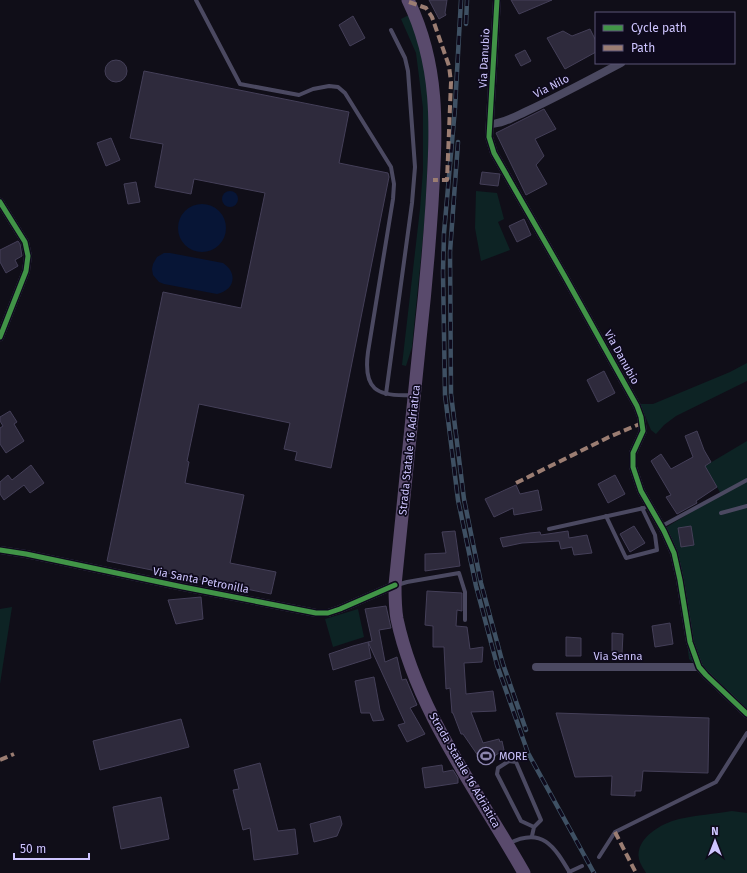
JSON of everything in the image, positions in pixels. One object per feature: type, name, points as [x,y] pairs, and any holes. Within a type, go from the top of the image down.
[{"type":"main road","name":"Strada Statale 16 Adriatica","points":[[408,0],[426,51],[432,79],[436,120],[427,271],[395,585],[397,617],[405,651],[416,682],[433,718],[524,873]]},
{"type":"street","name":"Via Danubio","points":[[497,0],[489,137],[494,153],[637,406],[641,417],[643,431],[633,453],[633,467],[646,508],[662,526],[674,553],[690,642],[699,667],[747,714]]},
{"type":"street","name":"Via Nilo","points":[[490,124],[507,120],[555,98],[619,64]]},
{"type":"street","points":[[0,202],[25,242],[28,256],[26,271],[0,337]]},
{"type":"street","name":"Via Santa Petronilla","points":[[0,550],[316,613],[328,613],[340,609],[395,585]]},
{"type":"street","name":"Via Senna","points":[[536,667],[699,667]]},
{"type":"lane","points":[[196,0],[240,84],[300,95],[313,89],[329,86],[338,87],[345,93],[391,166],[394,184],[393,199],[366,369],[369,380],[375,389],[386,394],[398,396],[414,395]]},
{"type":"lane","points":[[386,394],[412,203],[414,167],[408,71],[405,58],[391,30]]},
{"type":"lane","points":[[662,526],[747,480]]},
{"type":"lane","points":[[721,513],[747,506]]},
{"type":"lane","points":[[549,529],[606,516],[646,508],[655,535],[657,550],[626,558],[606,516]]},
{"type":"lane","points":[[395,585],[459,573],[465,592],[465,620]]},
{"type":"lane","points":[[599,858],[615,832],[716,782],[747,733]]},
{"type":"lane","points":[[532,836],[534,828],[541,820],[516,762],[509,762],[498,768],[497,774],[521,822],[534,828]]},
{"type":"lane","points":[[510,848],[524,837],[532,836],[545,841],[558,853],[569,873],[582,866]]},
{"type":"green space","points":[[409,15],[418,34],[431,91],[425,217],[412,347],[406,366],[402,365],[423,170],[423,108],[416,53],[401,19]]},
{"type":"green space","points":[[476,191],[497,193],[504,219],[498,222],[510,250],[481,261],[475,228]]},
{"type":"green space","points":[[747,363],[747,381],[676,416],[664,425],[656,434],[651,430],[640,404],[653,404],[730,372]]},
{"type":"green space","points":[[747,441],[747,711],[689,659],[680,583],[665,528],[721,494],[705,466]]},
{"type":"green space","points":[[12,607],[0,684],[0,609]]},
{"type":"green space","points":[[358,609],[364,637],[333,647],[325,619]]},
{"type":"green space","points":[[732,811],[747,813],[747,873],[646,873],[639,859],[639,851],[645,838],[651,833],[665,824],[679,819]]},
{"type":"water","points":[[230,191],[237,196],[238,199],[233,206],[230,207],[223,202],[222,199],[227,192]]},
{"type":"water","points":[[197,204],[207,204],[216,208],[222,214],[226,223],[226,233],[222,242],[216,248],[207,252],[197,252],[188,248],[182,242],[178,233],[178,223],[182,214],[188,208]]},
{"type":"water","points":[[164,253],[223,263],[231,272],[231,285],[228,289],[217,294],[159,282],[153,275],[152,269],[157,257]]},
{"type":"building","points":[[429,0],[447,0],[446,15],[439,19]]},
{"type":"building","points":[[511,0],[552,0],[519,14]]},
{"type":"building","points":[[353,16],[365,38],[350,46],[339,25]]},
{"type":"building","points":[[590,29],[595,39],[595,53],[565,69],[547,38],[563,31],[572,36]]},
{"type":"building","points":[[525,50],[531,61],[521,66],[515,55]]},
{"type":"building","points":[[116,60],[124,63],[127,71],[124,79],[116,82],[108,79],[105,71],[108,63]]},
{"type":"building","points":[[144,71],[349,112],[339,163],[388,173],[389,177],[331,468],[295,460],[297,452],[284,449],[290,423],[199,404],[187,461],[189,462],[185,483],[244,495],[230,563],[276,572],[271,594],[107,561],[163,292],[241,308],[265,193],[194,179],[191,194],[155,187],[163,144],[130,138]]},
{"type":"building","points":[[544,109],[556,129],[535,139],[544,156],[536,165],[547,184],[526,195],[496,133]]},
{"type":"building","points":[[111,138],[120,160],[106,166],[97,143]]},
{"type":"building","points":[[482,172],[500,174],[498,186],[480,184]]},
{"type":"building","points":[[136,182],[140,202],[128,204],[124,184]]},
{"type":"building","points":[[524,219],[531,235],[517,242],[509,226]]},
{"type":"building","points":[[18,241],[22,256],[15,260],[18,266],[6,273],[0,262],[0,250]]},
{"type":"building","points":[[604,371],[615,393],[598,402],[587,380]]},
{"type":"building","points":[[10,411],[17,422],[14,424],[24,441],[6,453],[0,444],[0,428],[3,426],[0,421],[0,417]]},
{"type":"building","points":[[697,431],[704,450],[711,462],[705,466],[717,487],[696,501],[697,503],[677,514],[666,497],[671,495],[651,461],[661,454],[671,469],[693,457],[685,436]]},
{"type":"building","points":[[31,465],[44,483],[30,493],[24,485],[4,500],[0,494],[0,482],[8,475],[12,480]]},
{"type":"building","points":[[615,475],[625,494],[608,503],[598,484]]},
{"type":"building","points":[[516,485],[520,494],[538,490],[542,510],[514,515],[513,508],[494,517],[485,499]]},
{"type":"building","points":[[634,526],[645,543],[630,552],[620,534]]},
{"type":"building","points":[[691,526],[694,545],[681,547],[678,528]]},
{"type":"building","points":[[455,531],[460,566],[425,571],[425,554],[446,553],[442,532]]},
{"type":"building","points":[[568,531],[569,538],[587,535],[592,553],[574,555],[572,547],[561,549],[559,541],[522,543],[503,547],[500,538],[530,533],[540,532],[541,535]]},
{"type":"building","points":[[427,591],[462,593],[462,611],[457,610],[456,626],[467,627],[470,649],[483,647],[482,662],[464,663],[466,694],[493,691],[496,711],[471,712],[483,743],[499,739],[500,742],[502,741],[504,750],[483,763],[463,734],[461,734],[452,713],[450,688],[446,689],[444,647],[433,647],[433,626],[425,625]]},
{"type":"building","points":[[201,597],[203,619],[176,624],[168,600]]},
{"type":"building","points":[[386,606],[391,628],[379,630],[385,662],[397,657],[402,680],[406,679],[417,705],[410,708],[425,734],[407,742],[398,725],[405,723],[368,642],[372,641],[365,609]]},
{"type":"building","points":[[670,623],[673,644],[655,647],[652,626]]},
{"type":"building","points":[[612,633],[623,634],[622,654],[612,653]]},
{"type":"building","points":[[566,637],[581,638],[581,656],[566,656]]},
{"type":"building","points":[[368,642],[371,658],[333,670],[329,654]]},
{"type":"building","points":[[374,677],[380,710],[384,720],[373,721],[370,713],[361,713],[355,681]]},
{"type":"building","points":[[556,713],[709,718],[708,773],[643,771],[641,791],[635,791],[635,796],[611,795],[612,776],[575,777]]},
{"type":"building","points":[[181,719],[189,747],[100,770],[93,741]]},
{"type":"building","points":[[260,763],[278,831],[295,829],[298,854],[254,860],[250,828],[243,830],[233,790],[239,789],[234,770]]},
{"type":"building","points":[[442,765],[443,772],[453,770],[458,778],[458,783],[425,788],[422,768]]},
{"type":"building","points":[[161,797],[169,839],[121,849],[113,807]]},
{"type":"building","points":[[340,816],[342,824],[337,836],[314,842],[310,824]]},
{"type":"railway","points":[[461,0],[455,108],[444,233],[443,272],[445,395],[458,500],[476,586],[497,665],[528,753],[594,873]]},
{"type":"railway","points":[[466,24],[467,0]]},
{"type":"railway","points":[[458,142],[450,252],[451,394],[464,499],[481,583],[503,664],[526,730]]},
{"type":"marked path","points":[[409,2],[426,8],[432,17],[449,66],[451,82],[447,180],[433,180]]},
{"type":"marked path","points":[[516,483],[609,437],[642,423]]},
{"type":"marked path","points":[[0,760],[14,754]]},
{"type":"marked path","points":[[615,832],[636,873]]},
{"type":"cycle path","points":[[497,0],[489,137],[494,153],[637,406],[641,417],[643,431],[633,453],[633,467],[641,491],[664,531],[674,553],[690,642],[699,667],[747,714]]},
{"type":"cycle path","points":[[0,202],[25,242],[28,256],[26,271],[0,337]]},
{"type":"cycle path","points":[[0,550],[316,613],[328,613],[340,609],[395,585]]},
{"type":"place","name":"MORE","points":[[486,756]]}]
